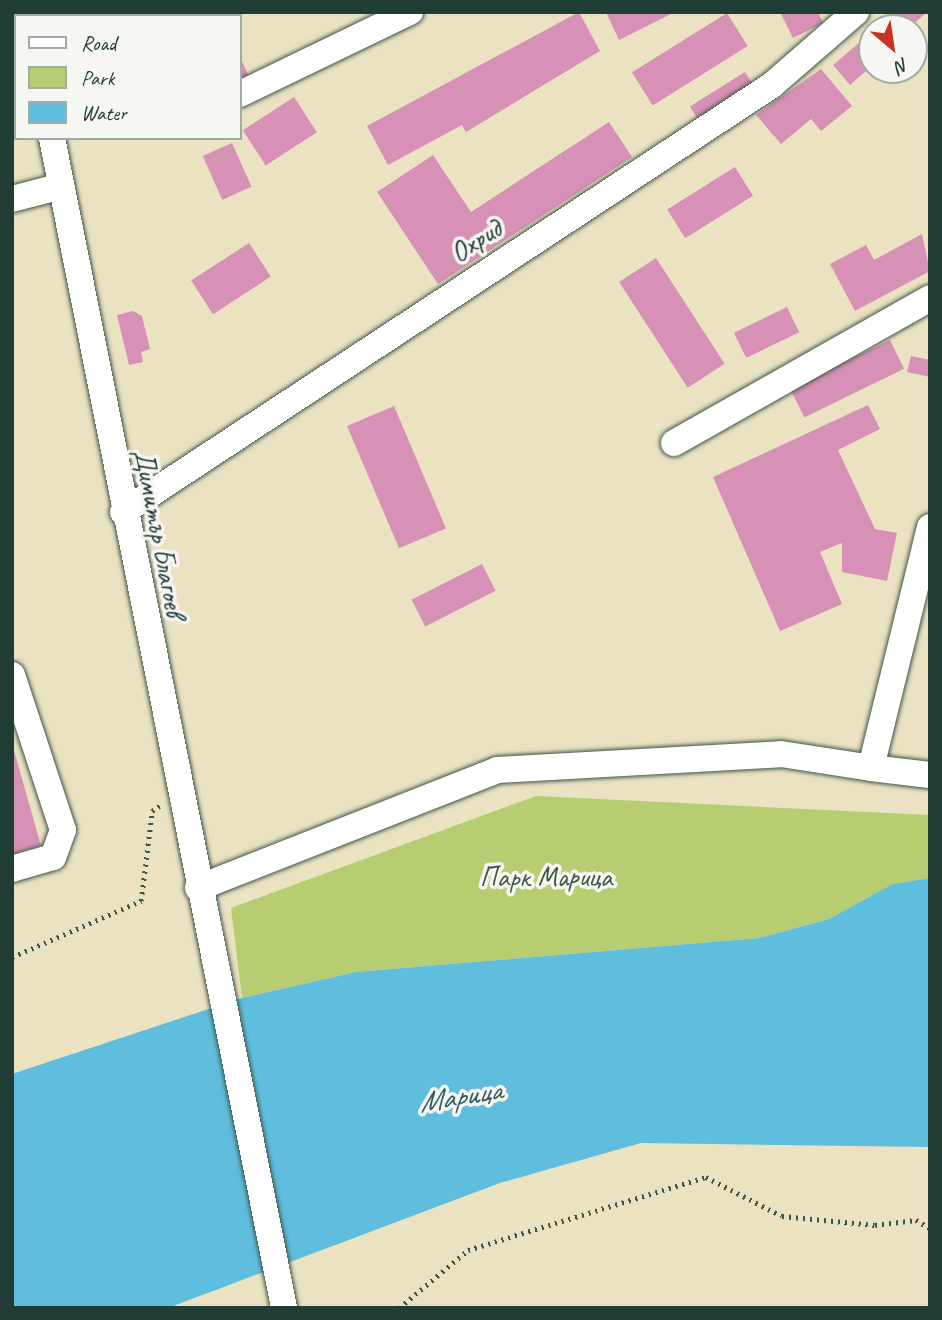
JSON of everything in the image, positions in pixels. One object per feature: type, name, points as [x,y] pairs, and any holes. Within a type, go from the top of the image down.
[{"type":"street","points":[[242,93],[410,12]]},
{"type":"street","name":"Охрид","points":[[123,512],[772,85],[856,12]]},
{"type":"street","name":"Димитър Благоев","points":[[58,140],[58,187],[284,1308]]},
{"type":"street","points":[[12,199],[58,187]]},
{"type":"street","points":[[674,443],[930,298]]},
{"type":"street","points":[[871,768],[930,527]]},
{"type":"street","points":[[12,674],[63,830],[52,857],[12,869]]},
{"type":"street","points":[[198,888],[497,770],[781,754],[930,775]]},
{"type":"path","points":[[12,957],[141,901],[152,811],[179,790]]},
{"type":"path","points":[[398,1308],[468,1250],[706,1177],[782,1216],[875,1225],[916,1220],[930,1228]]},
{"type":"green space","name":"Парк Марица","points":[[536,796],[930,815],[930,878],[894,884],[829,919],[759,938],[356,972],[242,998],[231,908]]},
{"type":"water","name":"Марица","points":[[930,878],[930,1147],[641,1143],[500,1183],[168,1308],[12,1308],[12,1074],[242,998],[356,972],[759,938],[829,919],[893,884]]},
{"type":"building","points":[[161,12],[218,12],[218,14]]},
{"type":"building","points":[[579,12],[600,51],[466,132],[462,125],[388,165],[367,126]]},
{"type":"building","points":[[606,12],[675,12],[619,40]]},
{"type":"building","points":[[780,12],[818,12],[823,23],[793,38]]},
{"type":"building","points":[[894,12],[927,12],[925,14]]},
{"type":"building","points":[[727,13],[748,46],[653,105],[632,72]]},
{"type":"building","points":[[858,44],[858,78],[850,85],[833,65]]},
{"type":"building","points":[[242,61],[250,79],[242,83]]},
{"type":"building","points":[[821,69],[852,106],[821,131],[811,119],[781,144],[756,115]]},
{"type":"building","points":[[745,72],[755,88],[700,123],[690,106]]},
{"type":"building","points":[[294,97],[317,132],[266,165],[243,130]]},
{"type":"building","points":[[609,122],[632,157],[438,284],[377,192],[433,155],[471,212]]},
{"type":"building","points":[[232,143],[252,187],[222,200],[203,156]]},
{"type":"building","points":[[735,167],[753,196],[685,238],[667,209]]},
{"type":"building","points":[[922,234],[930,271],[855,311],[830,264],[866,245],[874,260]]},
{"type":"building","points":[[249,243],[271,277],[213,314],[191,281]]},
{"type":"building","points":[[656,258],[725,364],[688,388],[619,282]]},
{"type":"building","points":[[787,307],[799,332],[746,358],[734,333]]},
{"type":"building","points":[[133,311],[142,316],[150,349],[141,352],[143,362],[129,365],[117,315]]},
{"type":"building","points":[[890,340],[904,369],[804,417],[790,389]]},
{"type":"building","points":[[911,356],[930,360],[930,377],[907,372]]},
{"type":"building","points":[[868,405],[880,429],[838,450],[875,529],[897,533],[887,581],[842,572],[842,543],[820,552],[842,604],[780,631],[713,477]]},
{"type":"building","points":[[394,406],[446,528],[399,548],[347,426]]},
{"type":"building","points":[[482,564],[496,591],[425,627],[412,600]]},
{"type":"building","points":[[12,743],[41,846],[12,854]]}]
